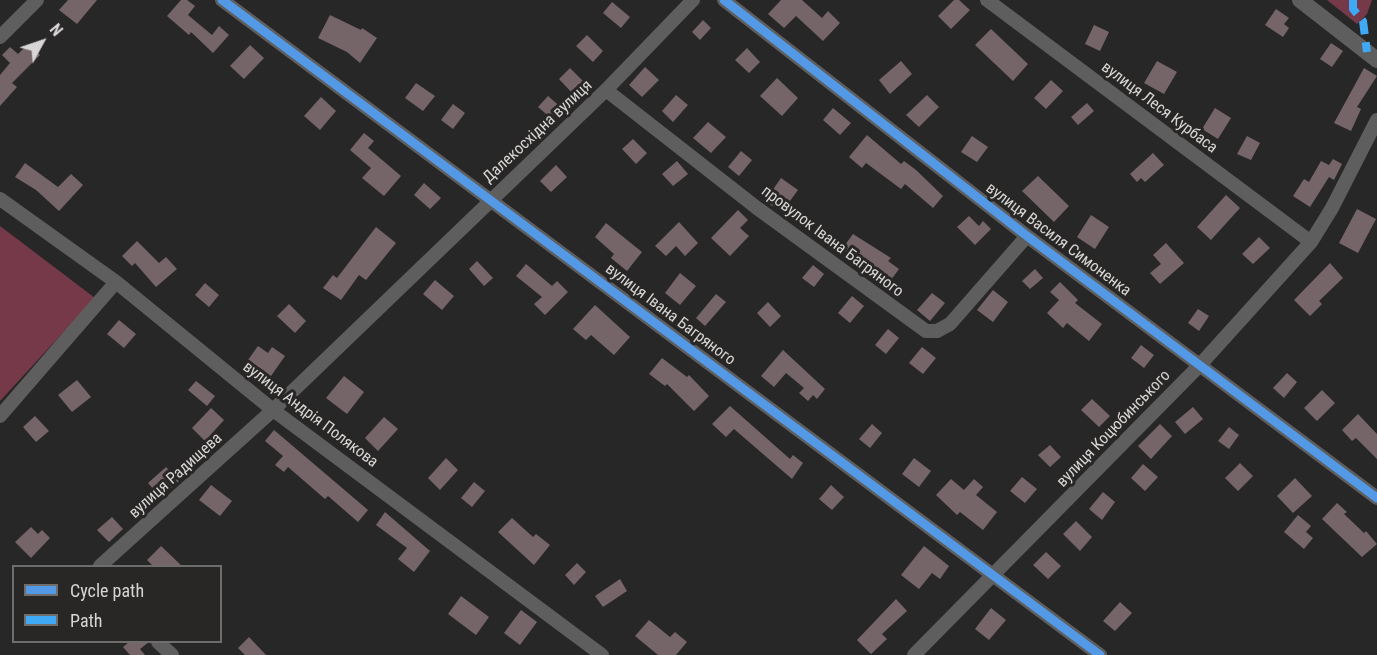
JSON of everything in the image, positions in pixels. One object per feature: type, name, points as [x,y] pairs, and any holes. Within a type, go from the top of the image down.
[{"type":"street","points":[[0,37],[37,0]]},
{"type":"street","name":"вулиця Івана Багряного","points":[[222,0],[1100,655]]},
{"type":"street","name":"Далекосхідна вулиця","points":[[273,410],[606,90],[693,0]]},
{"type":"street","name":"вулиця Василя Симоненка","points":[[724,0],[1027,236],[1377,498]]},
{"type":"street","name":"вулиця Леся Курбаса","points":[[987,0],[1311,242]]},
{"type":"street","points":[[1299,0],[1377,60]]},
{"type":"street","name":"провулок Івана Багряного","points":[[606,90],[757,208],[926,331],[937,331],[950,324],[1027,236]]},
{"type":"street","name":"вулиця Коцюбинського","points":[[914,655],[1199,366],[1311,242],[1332,208],[1377,120]]},
{"type":"street","name":"вулиця Андрія Полякова","points":[[0,199],[116,282],[273,410],[602,655]]},
{"type":"street","points":[[0,416],[116,282]]},
{"type":"street","name":"вулиця Радищева","points":[[102,565],[273,410]]},
{"type":"street","points":[[159,643],[172,655]]},
{"type":"shaded area","points":[[1327,0],[1372,0],[1367,14],[1357,24]]},
{"type":"shaded area","points":[[0,226],[95,298],[0,401]]},
{"type":"building","points":[[68,0],[97,0],[77,24],[59,10]]},
{"type":"building","points":[[181,0],[187,0],[195,6],[188,15],[212,35],[219,26],[229,35],[213,53],[191,32],[189,35],[167,16]]},
{"type":"building","points":[[781,0],[802,0],[822,18],[828,11],[840,23],[823,41],[796,16],[784,28],[768,14]]},
{"type":"building","points":[[954,0],[959,0],[970,10],[951,29],[938,16]]},
{"type":"building","points":[[612,2],[630,17],[621,28],[603,13]]},
{"type":"building","points":[[1276,9],[1289,18],[1284,24],[1289,28],[1283,37],[1265,25]]},
{"type":"building","points":[[330,15],[361,30],[362,28],[377,38],[360,63],[347,52],[318,38]]},
{"type":"building","points":[[703,20],[711,28],[700,40],[692,32]]},
{"type":"building","points":[[1094,25],[1109,32],[1100,51],[1085,44]]},
{"type":"building","points":[[991,29],[1028,64],[1013,81],[975,45]]},
{"type":"building","points":[[587,35],[603,51],[593,62],[576,46]]},
{"type":"building","points":[[1331,43],[1343,51],[1332,67],[1320,59]]},
{"type":"building","points":[[28,44],[40,55],[12,83],[17,87],[0,106],[0,75],[10,63],[2,55],[10,47],[18,54]]},
{"type":"building","points":[[250,45],[264,58],[244,79],[230,66]]},
{"type":"building","points":[[747,48],[760,62],[749,73],[735,60]]},
{"type":"building","points":[[901,61],[912,74],[890,94],[879,80]]},
{"type":"building","points":[[1157,61],[1177,72],[1164,94],[1144,83]]},
{"type":"building","points":[[645,67],[659,80],[642,97],[629,85]]},
{"type":"building","points":[[570,68],[585,83],[573,94],[559,79]]},
{"type":"building","points":[[1364,68],[1377,76],[1357,107],[1361,109],[1351,131],[1334,123]]},
{"type":"building","points":[[777,78],[798,98],[782,116],[760,96]]},
{"type":"building","points":[[1051,80],[1063,91],[1046,109],[1034,98]]},
{"type":"building","points":[[416,83],[435,96],[423,111],[405,98]]},
{"type":"building","points":[[676,95],[688,105],[673,122],[662,111]]},
{"type":"building","points":[[927,95],[939,107],[919,127],[906,115]]},
{"type":"building","points":[[548,96],[563,109],[553,120],[538,107]]},
{"type":"building","points":[[321,97],[336,111],[320,130],[304,116]]},
{"type":"building","points":[[1087,103],[1094,111],[1078,125],[1071,117]]},
{"type":"building","points":[[453,104],[465,113],[453,129],[441,120]]},
{"type":"building","points":[[833,108],[851,123],[840,135],[823,120]]},
{"type":"building","points":[[1215,108],[1231,118],[1218,139],[1202,129]]},
{"type":"building","points":[[708,122],[726,137],[711,153],[693,138]]},
{"type":"building","points":[[364,133],[374,141],[368,148],[401,176],[384,196],[362,178],[371,168],[350,150]]},
{"type":"building","points":[[867,135],[901,164],[904,161],[916,170],[943,196],[933,208],[905,184],[901,189],[866,163],[862,168],[849,157]]},
{"type":"building","points":[[972,136],[988,147],[977,162],[961,152]]},
{"type":"building","points":[[1247,136],[1260,143],[1251,160],[1237,154]]},
{"type":"building","points":[[633,139],[647,153],[636,164],[622,149]]},
{"type":"building","points":[[741,151],[752,160],[739,176],[728,167]]},
{"type":"building","points":[[1153,153],[1164,165],[1145,182],[1141,178],[1137,182],[1130,174]]},
{"type":"building","points":[[1333,159],[1342,164],[1334,180],[1329,177],[1310,207],[1293,196],[1304,179],[1309,182],[1321,161],[1329,165]]},
{"type":"building","points":[[677,161],[688,174],[673,186],[662,174]]},
{"type":"building","points":[[25,163],[58,187],[71,174],[83,185],[59,211],[36,190],[15,177]]},
{"type":"building","points":[[556,165],[567,177],[551,192],[540,181]]},
{"type":"building","points":[[1038,176],[1069,206],[1054,222],[1022,191]]},
{"type":"building","points":[[781,178],[798,190],[782,212],[765,201]]},
{"type":"building","points":[[424,183],[441,198],[430,209],[414,195]]},
{"type":"building","points":[[1226,195],[1240,208],[1211,240],[1197,227]]},
{"type":"building","points":[[1357,209],[1376,219],[1358,253],[1339,243]]},
{"type":"building","points":[[738,210],[748,220],[740,228],[749,236],[730,256],[711,238]]},
{"type":"building","points":[[1091,215],[1109,227],[1095,249],[1077,237]]},
{"type":"building","points":[[969,216],[979,226],[983,221],[991,229],[975,245],[957,227]]},
{"type":"building","points":[[679,222],[698,243],[685,256],[676,246],[666,256],[655,246]]},
{"type":"building","points":[[606,223],[642,252],[627,271],[611,258],[614,254],[595,237]]},
{"type":"building","points":[[376,227],[396,243],[366,280],[359,275],[341,300],[323,288],[333,275],[337,278]]},
{"type":"building","points":[[853,234],[891,258],[888,261],[899,269],[888,284],[842,249]]},
{"type":"building","points":[[1259,237],[1270,248],[1253,264],[1242,254]]},
{"type":"building","points":[[137,241],[159,263],[166,257],[177,269],[156,287],[135,263],[132,266],[122,256]]},
{"type":"building","points":[[1166,243],[1184,263],[1160,284],[1150,273],[1161,264],[1153,255]]},
{"type":"building","points":[[477,261],[493,278],[484,286],[469,269]]},
{"type":"building","points":[[1330,263],[1343,278],[1319,301],[1322,304],[1310,316],[1294,300]]},
{"type":"building","points":[[526,264],[552,286],[557,281],[568,292],[545,315],[534,304],[542,297],[516,276]]},
{"type":"building","points":[[813,265],[824,274],[814,287],[802,278]]},
{"type":"building","points":[[1035,269],[1043,278],[1030,289],[1022,281]]},
{"type":"building","points":[[680,273],[696,286],[680,305],[665,293]]},
{"type":"building","points":[[435,280],[454,296],[442,310],[423,294]]},
{"type":"building","points":[[1060,282],[1078,300],[1075,303],[1102,324],[1089,341],[1067,323],[1063,328],[1047,313],[1059,300],[1050,292]]},
{"type":"building","points":[[205,283],[219,295],[209,307],[195,295]]},
{"type":"building","points":[[993,290],[1008,302],[993,322],[977,310]]},
{"type":"building","points":[[932,293],[945,303],[930,321],[917,310]]},
{"type":"building","points":[[716,294],[726,302],[705,326],[696,318]]},
{"type":"building","points":[[852,296],[864,306],[850,323],[838,313]]},
{"type":"building","points":[[768,302],[781,316],[770,327],[757,313]]},
{"type":"building","points":[[289,304],[306,321],[295,333],[277,316]]},
{"type":"building","points":[[595,305],[630,337],[614,355],[591,335],[586,340],[573,329]]},
{"type":"building","points":[[1198,309],[1209,316],[1199,331],[1188,323]]},
{"type":"building","points":[[119,320],[136,334],[124,348],[107,334]]},
{"type":"building","points":[[888,329],[899,338],[886,354],[875,345]]},
{"type":"building","points":[[1141,345],[1154,355],[1144,368],[1131,358]]},
{"type":"building","points":[[258,346],[268,353],[272,347],[285,356],[271,376],[248,360]]},
{"type":"building","points":[[922,347],[936,358],[923,374],[909,363]]},
{"type":"building","points":[[783,350],[825,389],[817,399],[813,395],[808,401],[799,393],[804,388],[786,373],[774,387],[761,376]]},
{"type":"building","points":[[662,358],[687,377],[689,375],[709,396],[694,411],[667,384],[665,386],[649,374]]},
{"type":"building","points":[[1287,373],[1297,382],[1284,398],[1273,388]]},
{"type":"building","points":[[344,376],[364,392],[347,414],[326,398]]},
{"type":"building","points":[[77,380],[91,397],[72,412],[58,395]]},
{"type":"building","points":[[196,381],[215,396],[207,406],[188,390]]},
{"type":"building","points":[[1322,390],[1335,403],[1317,421],[1304,408]]},
{"type":"building","points":[[1092,399],[1110,416],[1099,427],[1081,410]]},
{"type":"building","points":[[730,406],[790,459],[793,455],[803,463],[792,479],[734,429],[726,437],[712,424]]},
{"type":"building","points":[[1193,407],[1203,419],[1185,434],[1175,422]]},
{"type":"building","points":[[211,408],[224,420],[205,441],[192,428]]},
{"type":"building","points":[[1358,414],[1377,434],[1377,459],[1356,438],[1352,441],[1342,430]]},
{"type":"building","points":[[35,416],[49,431],[36,442],[23,427]]},
{"type":"building","points":[[384,417],[398,429],[378,451],[365,438]]},
{"type":"building","points":[[872,424],[882,433],[870,448],[859,439]]},
{"type":"building","points":[[1160,424],[1172,436],[1151,459],[1138,446]]},
{"type":"building","points":[[1229,427],[1239,435],[1229,449],[1218,441]]},
{"type":"building","points":[[274,430],[368,510],[358,522],[328,496],[325,499],[288,467],[284,472],[275,465],[283,456],[265,441]]},
{"type":"building","points":[[1050,445],[1061,457],[1050,467],[1038,455]]},
{"type":"building","points":[[446,458],[458,470],[440,490],[428,478]]},
{"type":"building","points":[[914,458],[931,471],[919,487],[902,474]]},
{"type":"building","points":[[1240,463],[1253,476],[1238,491],[1225,478]]},
{"type":"building","points":[[1143,464],[1158,477],[1145,491],[1131,478]]},
{"type":"building","points":[[166,467],[179,481],[161,498],[148,483]]},
{"type":"building","points":[[1022,477],[1037,489],[1025,503],[1010,491]]},
{"type":"building","points":[[1295,478],[1312,496],[1293,513],[1277,496]]},
{"type":"building","points":[[951,479],[964,490],[974,479],[983,487],[976,495],[997,512],[983,530],[960,512],[957,515],[936,495]]},
{"type":"building","points":[[474,482],[485,491],[472,507],[461,498]]},
{"type":"building","points":[[211,485],[232,501],[220,516],[199,500]]},
{"type":"building","points":[[831,485],[844,497],[832,510],[819,499]]},
{"type":"building","points":[[1103,492],[1115,502],[1102,520],[1089,509]]},
{"type":"building","points":[[1337,503],[1347,512],[1344,514],[1364,533],[1366,531],[1377,544],[1362,557],[1322,519]]},
{"type":"building","points":[[385,512],[430,551],[414,572],[398,559],[407,548],[376,525]]},
{"type":"building","points":[[1298,515],[1311,526],[1306,532],[1313,538],[1304,549],[1284,532]]},
{"type":"building","points":[[112,517],[123,529],[109,542],[97,530]]},
{"type":"building","points":[[512,518],[533,537],[536,534],[550,545],[534,565],[498,532]]},
{"type":"building","points":[[1076,521],[1092,537],[1080,551],[1063,534]]},
{"type":"building","points":[[31,527],[38,534],[42,530],[50,538],[31,558],[15,542]]},
{"type":"building","points":[[161,546],[181,565],[152,565],[147,560]]},
{"type":"building","points":[[924,546],[949,566],[940,579],[932,573],[919,589],[901,575]]},
{"type":"building","points":[[1046,552],[1061,566],[1048,579],[1033,565]]},
{"type":"building","points":[[577,563],[586,572],[574,585],[565,575]]},
{"type":"building","points":[[620,579],[627,591],[603,607],[595,596]]},
{"type":"building","points":[[461,596],[489,617],[476,635],[448,614]]},
{"type":"building","points":[[896,599],[907,611],[882,634],[887,639],[871,654],[857,640]]},
{"type":"building","points":[[1120,602],[1132,613],[1115,631],[1103,621]]},
{"type":"building","points":[[991,608],[1006,620],[989,640],[975,629]]},
{"type":"building","points":[[521,610],[537,622],[520,645],[504,633]]},
{"type":"building","points":[[649,620],[670,637],[675,632],[687,642],[676,655],[658,655],[635,636]]},
{"type":"building","points":[[249,637],[266,655],[245,655],[238,648]]},
{"type":"building","points":[[128,643],[148,643],[140,649],[145,655],[130,655],[123,647]]},
{"type":"marked path","points":[[1353,0],[1353,9],[1363,21],[1367,52]]},
{"type":"cycle path","points":[[222,0],[1100,655]]},
{"type":"cycle path","points":[[724,0],[1027,236],[1377,498]]}]
